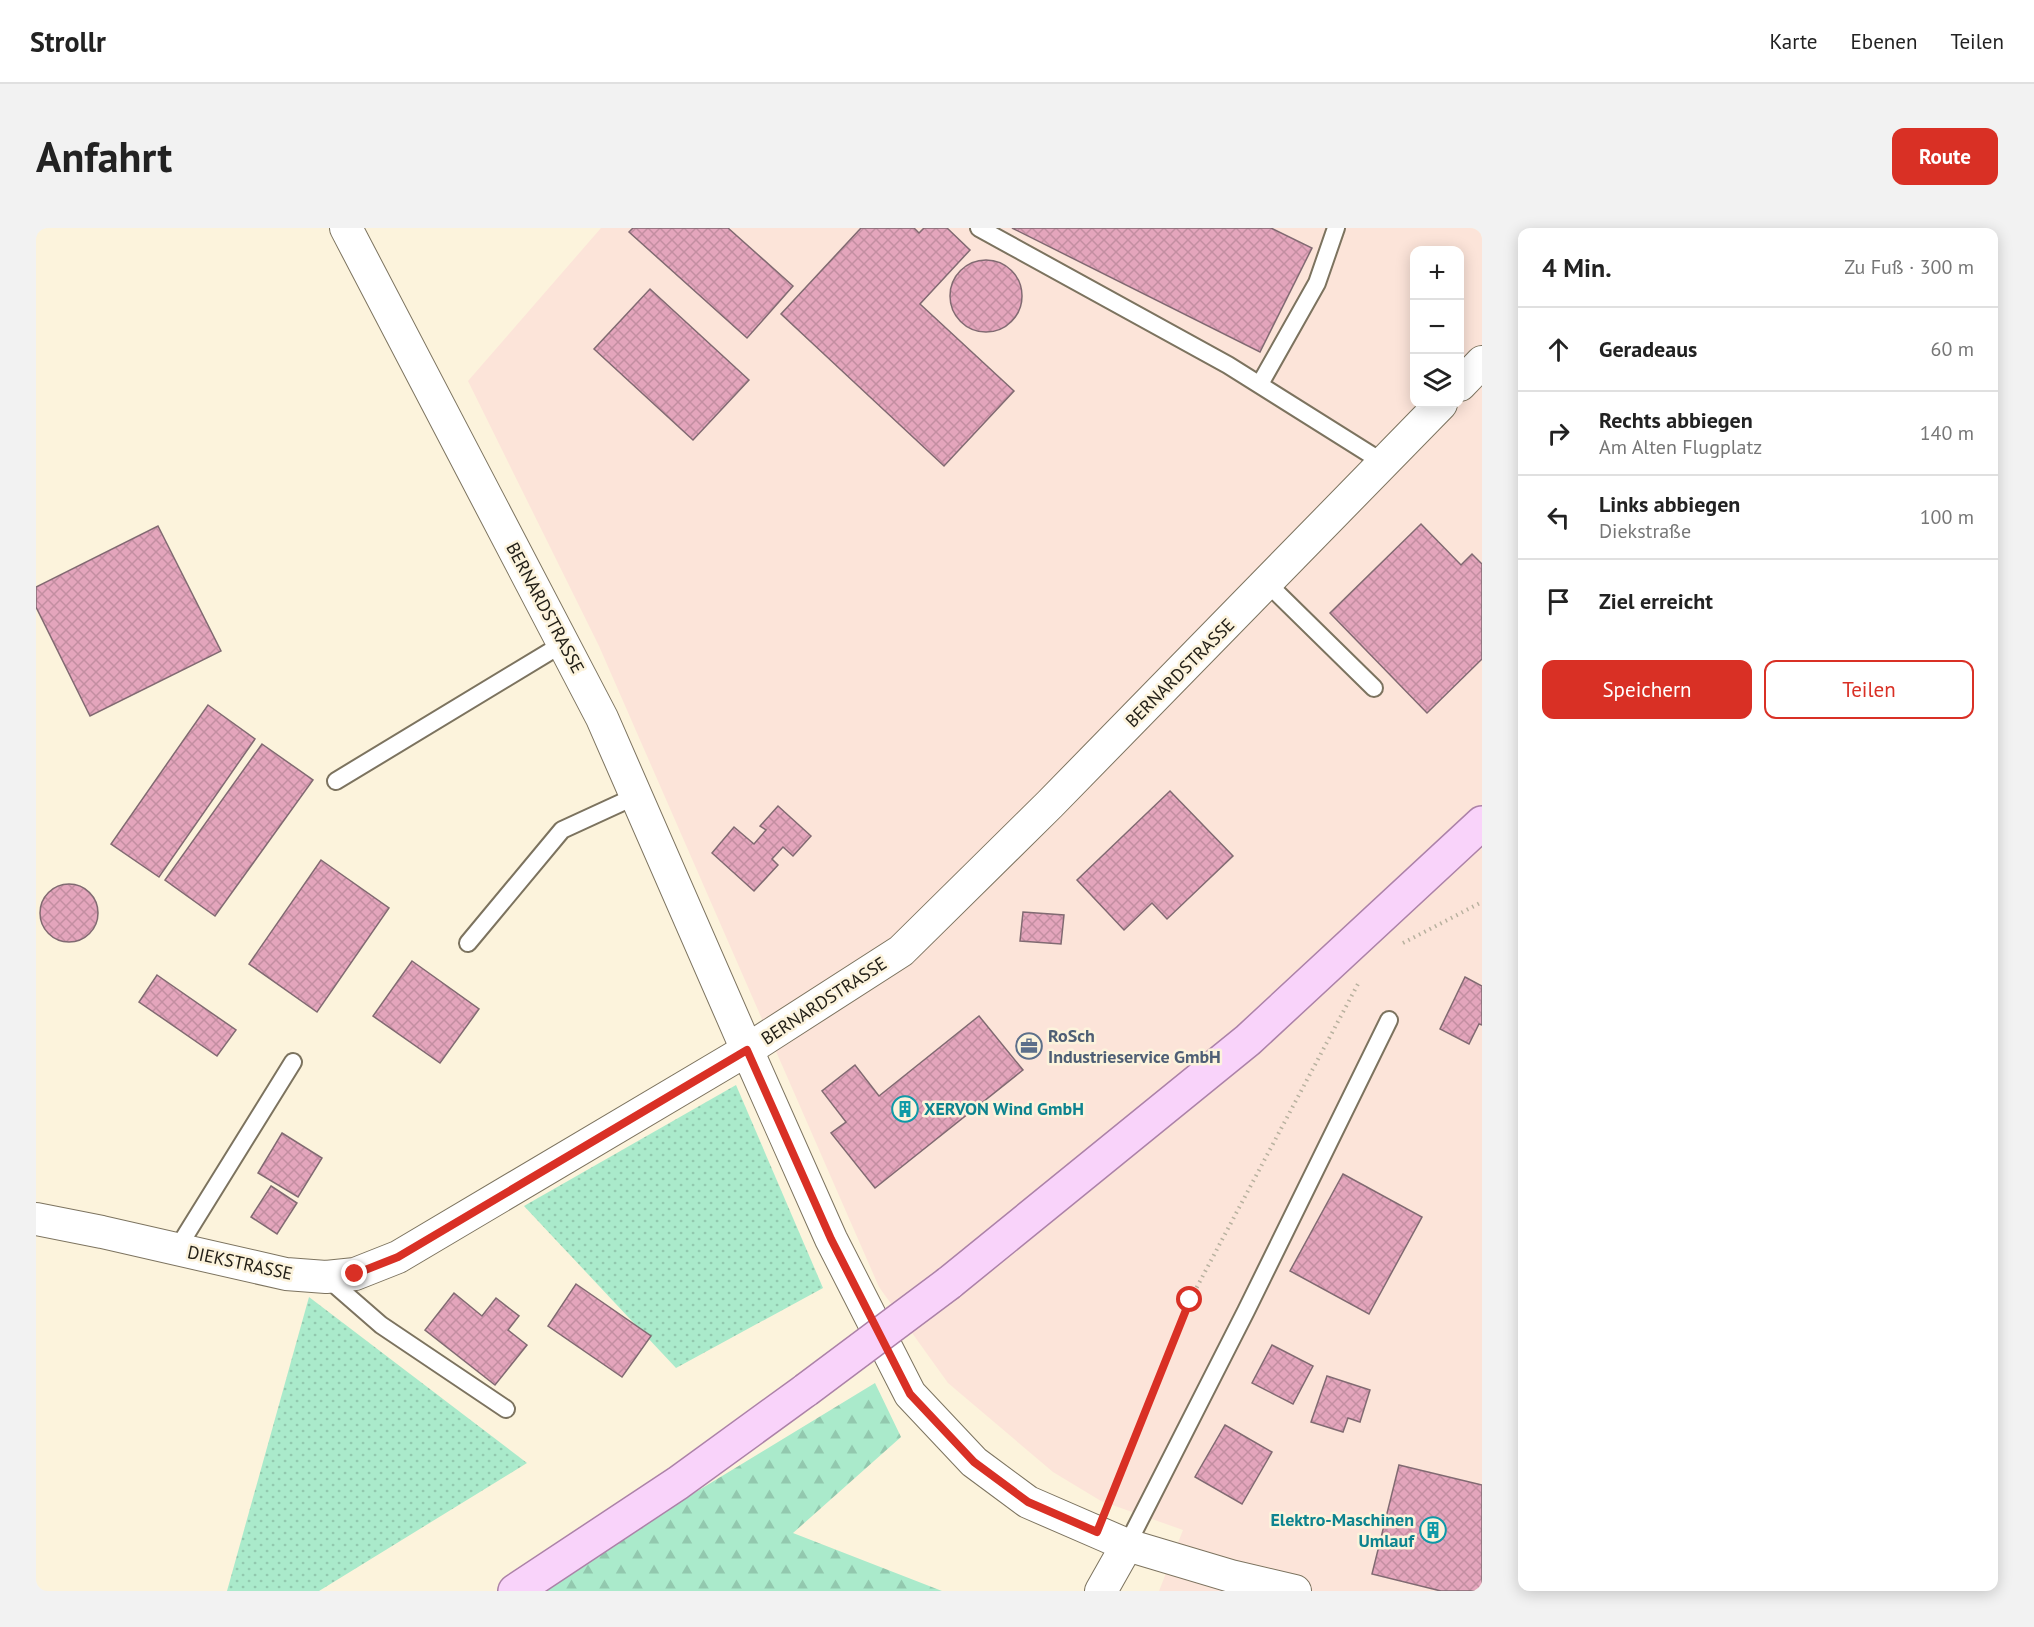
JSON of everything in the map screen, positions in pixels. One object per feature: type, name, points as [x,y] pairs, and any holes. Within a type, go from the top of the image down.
[{"type":"main road","points":[[515,1591],[678,1483],[949,1283],[1248,1040],[1482,824]]},
{"type":"street","name":"BERNARDSTRASSE","points":[[346,228],[602,718],[747,1050],[901,951],[1268,583],[1437,408]]},
{"type":"street","points":[[1464,381],[1482,362]]},
{"type":"street","points":[[747,1050],[831,1239],[910,1394],[974,1462],[1028,1502],[1127,1545],[1230,1584],[1295,1591]]},
{"type":"street","name":"DIEKSTRASSE","points":[[36,1219],[286,1274],[326,1277],[355,1274],[398,1257],[747,1050]]},
{"type":"street","points":[[1101,1591],[1127,1545]]},
{"type":"lane","points":[[980,228],[1260,384],[1384,463]]},
{"type":"lane","points":[[1260,384],[1317,283],[1336,228]]},
{"type":"lane","points":[[1268,583],[1374,688]]},
{"type":"lane","points":[[336,780],[564,643]]},
{"type":"lane","points":[[468,943],[562,830],[636,796]]},
{"type":"lane","points":[[1127,1545],[1246,1311],[1389,1020]]},
{"type":"lane","points":[[177,1249],[293,1062]]},
{"type":"lane","points":[[326,1277],[381,1325],[506,1409]]},
{"type":"path","points":[[1396,948],[1405,940],[1482,902]]},
{"type":"path","points":[[1097,1532],[1190,1300],[1361,979]]},
{"type":"shaded area","points":[[601,228],[1482,228],[1482,1591],[1159,1591],[1183,1530],[1101,1501],[1053,1472],[948,1383],[879,1287],[599,646],[468,381]]},
{"type":"green space","points":[[736,1085],[823,1288],[676,1368],[524,1206]]},
{"type":"green space","points":[[309,1297],[527,1463],[319,1591],[227,1591]]},
{"type":"green space","points":[[875,1383],[901,1437],[793,1533],[942,1591],[533,1591]]},
{"type":"building","points":[[633,228],[728,228],[793,286],[747,338],[629,232]]},
{"type":"building","points":[[861,228],[914,228],[919,233],[924,228],[947,228],[970,250],[920,304],[1014,391],[944,466],[781,314]]},
{"type":"building","points":[[1012,228],[1271,228],[1312,248],[1260,352]]},
{"type":"building","points":[[986,260],[1006,266],[1016,276],[1022,296],[1016,316],[1006,326],[986,332],[966,326],[956,316],[950,296],[956,276],[966,266]]},
{"type":"building","points":[[650,289],[749,380],[693,440],[594,349]]},
{"type":"building","points":[[1421,524],[1461,565],[1472,554],[1482,564],[1482,659],[1427,713],[1330,613]]},
{"type":"building","points":[[158,526],[221,651],[90,716],[36,607],[36,587]]},
{"type":"building","points":[[208,705],[255,739],[159,877],[111,844]]},
{"type":"building","points":[[262,744],[313,780],[215,916],[165,880]]},
{"type":"building","points":[[1170,791],[1233,856],[1167,919],[1152,903],[1124,930],[1077,880]]},
{"type":"building","points":[[778,806],[811,836],[793,856],[783,847],[772,859],[778,865],[754,891],[712,853],[734,827],[754,844],[766,830],[760,826]]},
{"type":"building","points":[[321,860],[389,908],[317,1012],[249,964]]},
{"type":"building","points":[[69,884],[80,886],[93,897],[98,913],[96,924],[85,937],[69,942],[58,940],[45,929],[40,913],[42,902],[53,889]]},
{"type":"building","points":[[1023,912],[1064,915],[1061,944],[1020,941]]},
{"type":"building","points":[[412,961],[479,1009],[440,1063],[373,1016]]},
{"type":"building","points":[[157,975],[236,1030],[217,1056],[139,1002]]},
{"type":"building","points":[[1465,977],[1482,986],[1482,1025],[1479,1024],[1469,1044],[1440,1029]]},
{"type":"building","name":"XERVON Wind GmbH","points":[[979,1016],[1023,1070],[875,1188],[831,1133],[846,1122],[822,1091],[855,1065],[879,1096]]},
{"type":"building","points":[[282,1133],[322,1158],[298,1197],[258,1173]]},
{"type":"building","points":[[1343,1174],[1422,1217],[1369,1314],[1290,1271]]},
{"type":"building","points":[[271,1186],[297,1203],[277,1234],[251,1217]]},
{"type":"building","points":[[576,1284],[651,1336],[622,1377],[548,1326]]},
{"type":"building","points":[[454,1293],[482,1316],[496,1298],[519,1316],[508,1330],[527,1345],[495,1385],[425,1330]]},
{"type":"building","points":[[1272,1345],[1313,1366],[1293,1404],[1252,1383]]},
{"type":"building","points":[[1327,1376],[1370,1390],[1360,1422],[1348,1418],[1343,1432],[1311,1422]]},
{"type":"building","points":[[1225,1425],[1272,1452],[1242,1504],[1195,1477]]},
{"type":"building","name":"Elektro-Maschinen Umlauf","points":[[1399,1465],[1482,1485],[1482,1591],[1441,1591],[1372,1574]]},
{"type":"place","name":"RoSch Industrieservice GmbH","points":[[1029,1046]]},
{"type":"place","name":"XERVON Wind GmbH","points":[[905,1109]]},
{"type":"place","name":"Elektro-Maschinen Umlauf","points":[[1433,1530]]},
{"type":"route","points":[[355,1274],[398,1257],[747,1050],[831,1239],[910,1394],[974,1462],[1028,1502],[1097,1532],[1190,1300]]}]
